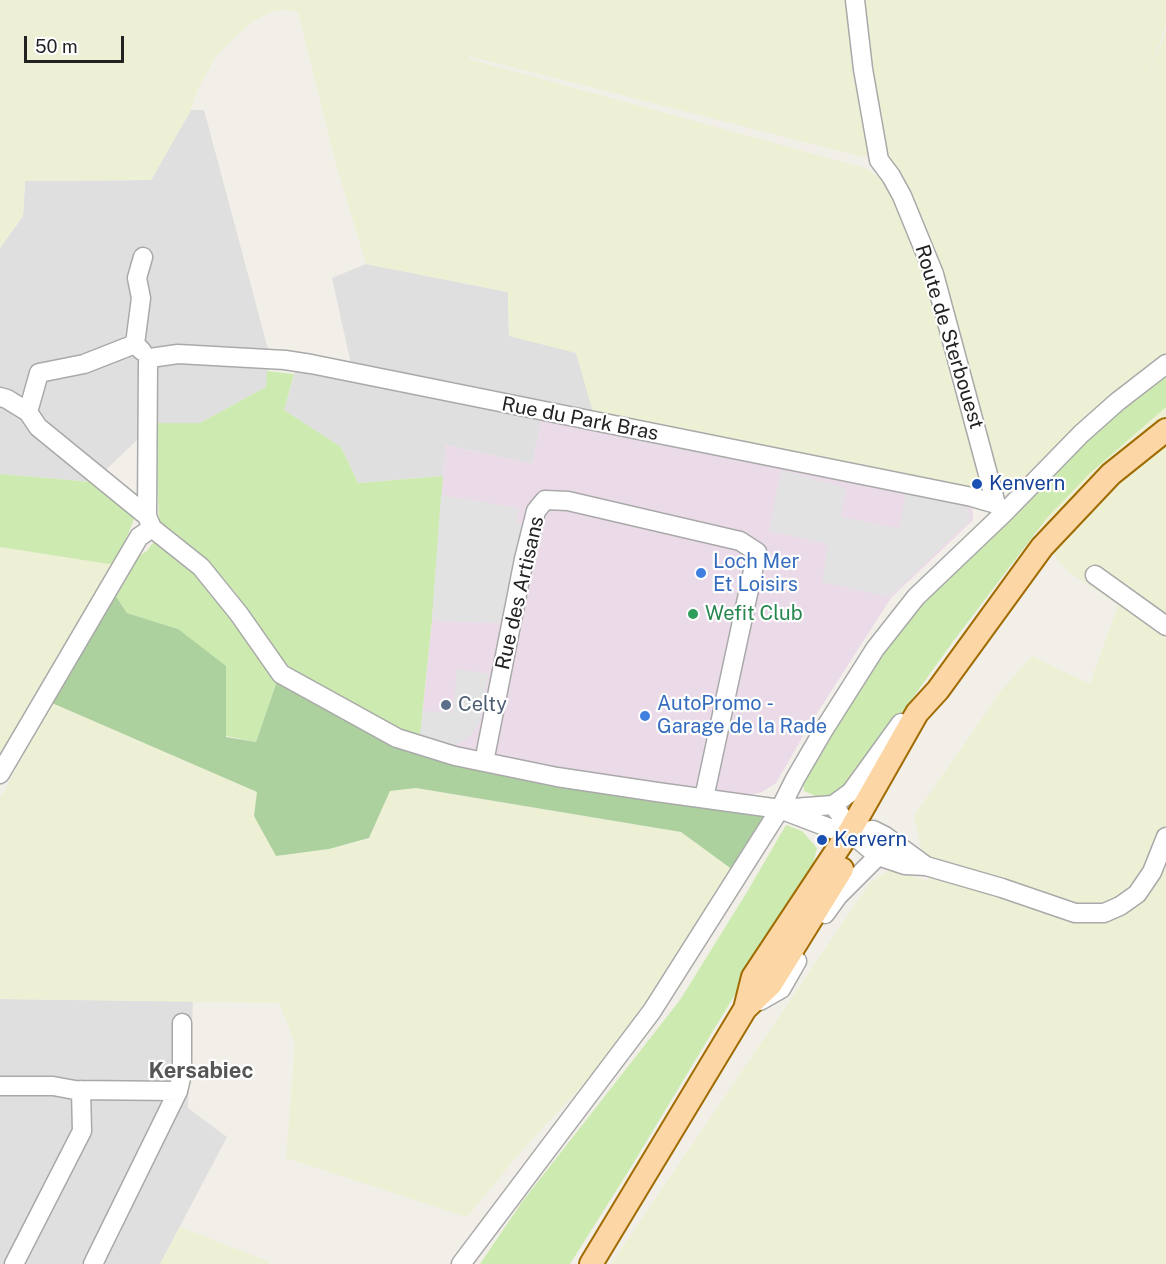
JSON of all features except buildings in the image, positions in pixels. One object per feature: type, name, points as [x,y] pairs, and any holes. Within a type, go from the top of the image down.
[{"type":"main road","points":[[591,1264],[745,1009],[771,984],[863,834],[931,719],[938,690],[1042,547],[1111,474],[1166,429]]},
{"type":"street","name":"Route de Sterbouest","points":[[855,0],[863,69],[879,160],[902,196],[934,274],[1000,509]]},
{"type":"street","points":[[135,344],[141,298],[137,278],[143,257]]},
{"type":"street","points":[[0,774],[150,522],[148,362],[150,358],[135,344]]},
{"type":"street","points":[[28,412],[39,373],[84,364],[135,344]]},
{"type":"street","name":"Rue du Park Bras","points":[[150,358],[178,354],[285,360],[311,364],[972,497],[1000,509]]},
{"type":"street","points":[[461,1264],[652,1011],[780,809],[823,731],[875,649],[916,597],[1000,509],[1081,434],[1166,364]]},
{"type":"street","points":[[0,397],[28,412],[38,427],[201,567],[281,674],[397,738],[455,756],[557,777],[780,809],[833,805],[851,792],[917,702],[938,690]]},
{"type":"street","name":"Rue des Artisans","points":[[484,762],[524,559],[536,511],[545,501],[568,501],[740,541],[757,552],[704,798]]},
{"type":"street","points":[[1095,575],[1166,626]]},
{"type":"street","points":[[833,805],[863,834],[878,856],[905,865],[927,866]]},
{"type":"street","points":[[780,809],[840,832],[863,834],[927,866],[1075,913],[1104,913],[1120,906],[1137,894],[1152,872],[1166,837]]},
{"type":"street","points":[[745,1009],[781,989],[814,930],[838,896],[878,856]]},
{"type":"street","points":[[93,1264],[178,1091],[182,1074],[182,1023]]},
{"type":"street","points":[[0,1086],[178,1091]]},
{"type":"street","points":[[14,1264],[82,1131],[81,1090]]},
{"type":"shaded area","points":[[191,110],[204,110],[269,353],[266,387],[200,423],[155,423],[93,482],[0,474],[0,248],[23,216],[25,181],[151,180]]},
{"type":"shaded area","points":[[366,264],[508,292],[509,335],[576,352],[594,415],[545,403],[532,464],[446,445],[443,476],[358,483],[341,447],[284,410],[296,368],[351,364],[332,278]]},
{"type":"shaded area","points":[[543,411],[972,497],[973,520],[891,598],[812,721],[776,783],[762,792],[749,795],[668,788],[512,763],[420,736],[432,620],[442,485],[446,445],[532,464]]},
{"type":"shaded area","points":[[781,470],[846,488],[841,517],[899,528],[906,493],[953,502],[968,509],[971,519],[889,597],[822,582],[828,544],[769,531]]},
{"type":"shaded area","points":[[441,495],[519,508],[517,521],[521,524],[500,623],[432,620]]},
{"type":"shaded area","points":[[457,669],[489,674],[479,724],[462,742],[451,745],[420,736],[423,711],[453,713]]},
{"type":"shaded area","points":[[0,999],[193,1001],[188,1108],[227,1137],[160,1264],[0,1264]]},
{"type":"green space","points":[[0,0],[1166,0],[1166,25],[1143,91],[1166,30],[1166,1264],[611,1264],[869,884],[889,870],[929,881],[914,816],[1001,691],[1032,656],[1090,684],[1118,605],[1066,570],[997,482],[940,275],[889,155],[863,157],[469,56],[469,59],[865,168],[887,182],[903,216],[925,279],[981,476],[978,490],[594,415],[576,353],[509,336],[508,292],[366,264],[335,161],[298,12],[284,10],[271,12],[253,21],[216,56],[198,89],[191,110],[151,180],[25,181],[23,216],[0,248]]},
{"type":"green space","points":[[267,371],[294,374],[284,410],[341,447],[358,483],[443,476],[420,736],[387,725],[287,669],[235,592],[198,554],[159,522],[155,423],[200,423],[266,387]]},
{"type":"green space","points":[[1166,374],[1166,407],[1089,474],[1046,519],[952,643],[852,783],[834,796],[822,799],[804,791],[805,777],[898,628],[1091,435]]},
{"type":"green space","points":[[0,474],[93,482],[135,517],[115,565],[0,547]]},
{"type":"green space","points":[[155,540],[202,579],[277,681],[256,742],[226,736],[178,629],[127,613],[115,595],[134,559],[147,551]]},
{"type":"green space","points":[[0,547],[115,565],[0,756]]},
{"type":"green space","points":[[115,595],[127,613],[178,629],[226,666],[226,737],[256,742],[277,681],[485,770],[648,801],[764,815],[733,870],[681,832],[416,788],[390,791],[369,838],[329,849],[276,856],[254,816],[257,792],[52,703]]},
{"type":"green space","points":[[52,703],[257,792],[276,856],[329,849],[369,839],[390,791],[416,788],[681,832],[733,870],[650,1013],[524,1148],[467,1217],[286,1158],[295,1043],[279,1003],[0,999],[0,798]]},
{"type":"green space","points":[[786,825],[802,831],[817,848],[813,865],[570,1264],[480,1264],[522,1202],[680,1000]]},
{"type":"green space","points":[[180,1227],[270,1262],[269,1264],[160,1264]]},
{"type":"place","name":"Kenvern","points":[[977,484]]},
{"type":"place","name":"Loch Mer Et Loisirs","points":[[701,573]]},
{"type":"place","name":"Wefit Club","points":[[693,614]]},
{"type":"place","name":"Celty","points":[[446,705]]},
{"type":"place","name":"AutoPromo - Garage de la Rade","points":[[645,716]]},
{"type":"place","name":"Kervern","points":[[822,840]]},
{"type":"district","name":"Kersabiec","points":[[201,1071]]}]
